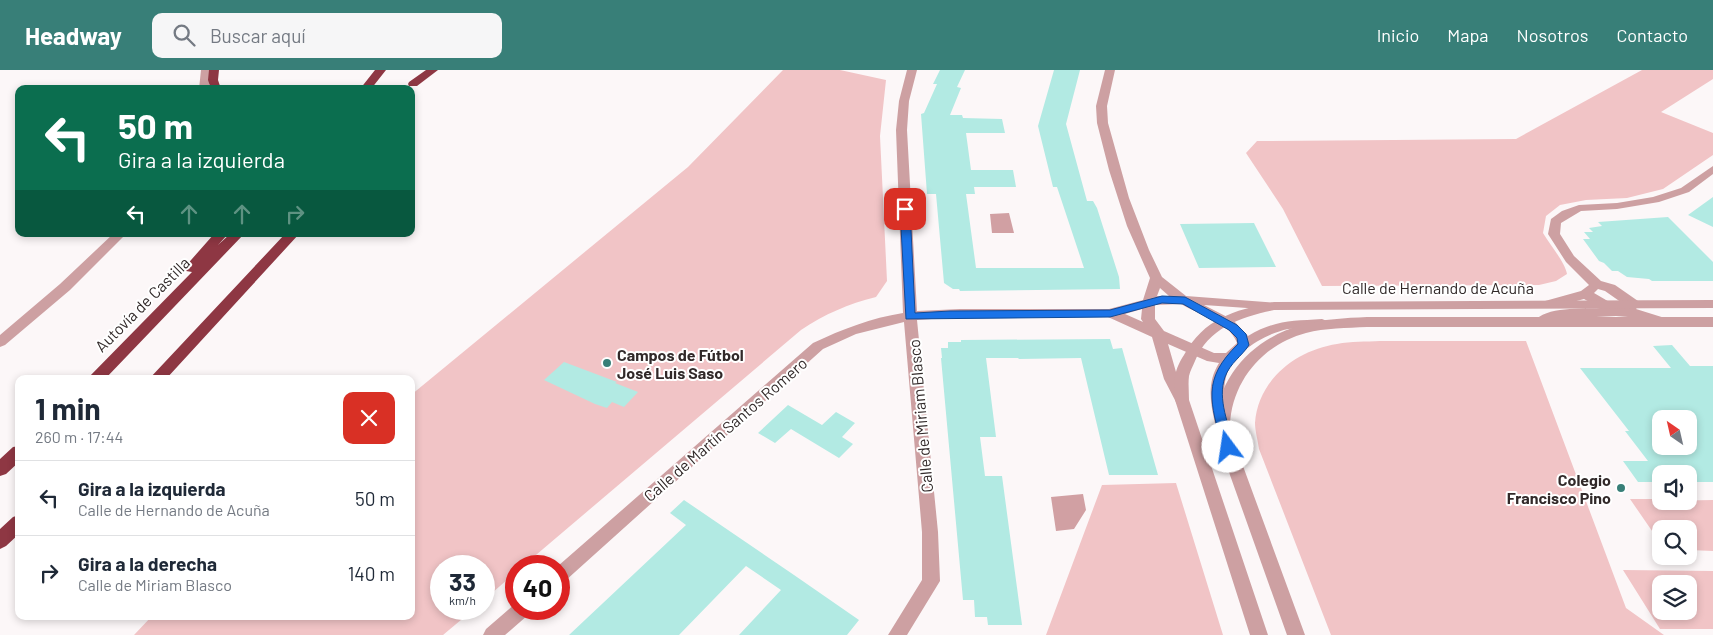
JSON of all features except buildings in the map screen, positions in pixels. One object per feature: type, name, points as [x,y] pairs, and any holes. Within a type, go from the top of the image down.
[{"type":"highway","points":[[214,70],[215,85]]},
{"type":"highway","points":[[368,85],[381,70]]},
{"type":"highway","points":[[412,85],[422,70]]},
{"type":"highway","points":[[412,85],[432,70]]},
{"type":"highway","points":[[99,375],[129,331],[192,267],[218,237]]},
{"type":"highway","name":"Autovía de Castilla","points":[[99,375],[234,237]]},
{"type":"highway","points":[[161,375],[289,237]]},
{"type":"highway","points":[[0,470],[15,456]]},
{"type":"highway","points":[[0,541],[15,526]]},
{"type":"street","points":[[204,85],[206,70]]},
{"type":"street","name":"Calle de Miriam Blasco","points":[[897,635],[931,580],[930,532],[910,317],[910,289],[900,139],[904,93],[912,70]]},
{"type":"street","points":[[1110,70],[1100,112],[1115,172],[1142,251],[1156,279],[1185,301]]},
{"type":"street","points":[[1591,289],[1558,244],[1554,234],[1555,222],[1579,208],[1617,206],[1655,200],[1685,190],[1713,169]]},
{"type":"street","points":[[0,342],[65,287],[117,237]]},
{"type":"street","points":[[1156,279],[1149,303],[1148,319],[1158,334],[1171,378],[1182,400],[1259,635]]},
{"type":"street","points":[[1550,304],[1591,289],[1610,288],[1633,304]]},
{"type":"street","name":"Calle de Hernando de Acuña","points":[[1591,289],[1603,304],[1616,312],[1629,309],[1633,304]]},
{"type":"street","name":"Calle de Hernando de Acuña","points":[[910,317],[950,314],[1110,313],[1162,300],[1274,306],[1713,304]]},
{"type":"street","name":"Calle de Hernando de Acuña","points":[[1185,301],[1223,320],[1242,336],[1244,345]]},
{"type":"street","name":"Calle de Hernando de Acuña","points":[[1182,400],[1182,375],[1192,350],[1204,335],[1223,320],[1247,311],[1274,306]]},
{"type":"street","name":"Calle de Hernando de Acuña","points":[[1541,322],[1555,315],[1616,312],[1641,314],[1663,322]]},
{"type":"street","name":"Calle de Hernando de Acuña","points":[[1110,313],[1192,350],[1235,364],[1281,337],[1328,324]]},
{"type":"street","name":"Calle de Martín Santos Romero","points":[[570,566],[818,346],[860,326],[910,317]]},
{"type":"street","name":"Calle de Hernando de Acuña","points":[[1235,364],[1244,345],[1264,333],[1285,325],[1367,322],[1713,322]]},
{"type":"street","points":[[1235,364],[1223,426],[1228,447],[1296,635]]},
{"type":"street","points":[[492,635],[509,620]]},
{"type":"shaded area","name":"Campos de Fútbol José Luis Saso","points":[[783,70],[840,70],[886,80],[880,136],[887,281],[876,297],[837,310],[801,330],[536,555],[505,555],[505,582],[495,590],[495,555],[430,555],[430,620],[461,620],[443,635],[134,635],[148,620],[415,620],[415,392],[688,167]]},
{"type":"shaded area","points":[[1642,70],[1713,70],[1713,79],[1661,112],[1713,133],[1713,155],[1663,189],[1627,198],[1586,200],[1560,205],[1546,216],[1543,233],[1566,269],[1567,274],[1556,281],[1539,285],[1322,286],[1283,209],[1246,153],[1257,141],[1516,139]]},
{"type":"shaded area","points":[[1009,213],[1014,233],[992,233],[990,214]]},
{"type":"shaded area","points":[[1526,341],[1626,608],[1664,635],[1331,635],[1259,449],[1255,423],[1263,393],[1282,369],[1294,360],[1322,347],[1353,342]]},
{"type":"shaded area","points":[[1176,483],[1223,635],[1046,635],[1102,485]]},
{"type":"shaded area","points":[[1083,494],[1086,510],[1074,529],[1056,531],[1051,497]]},
{"type":"shaded area","points":[[1630,499],[1652,499],[1652,510],[1697,510],[1697,500],[1713,500],[1713,551],[1697,550],[1697,520],[1652,520],[1652,531]]},
{"type":"shaded area","points":[[1623,570],[1713,571],[1713,629],[1660,629],[1654,620],[1697,620],[1697,575],[1652,575],[1652,616]]},
{"type":"place","name":"Campos de Fútbol José Luis Saso","points":[[607,363]]},
{"type":"place","name":"Colegio Francisco Pino","points":[[1621,488]]},
{"type":"route","points":[[905,209],[910,317],[950,314],[1110,313],[1162,300],[1185,301],[1223,320],[1242,336],[1244,345],[1231,358],[1219,377],[1217,402],[1228,447]]}]
